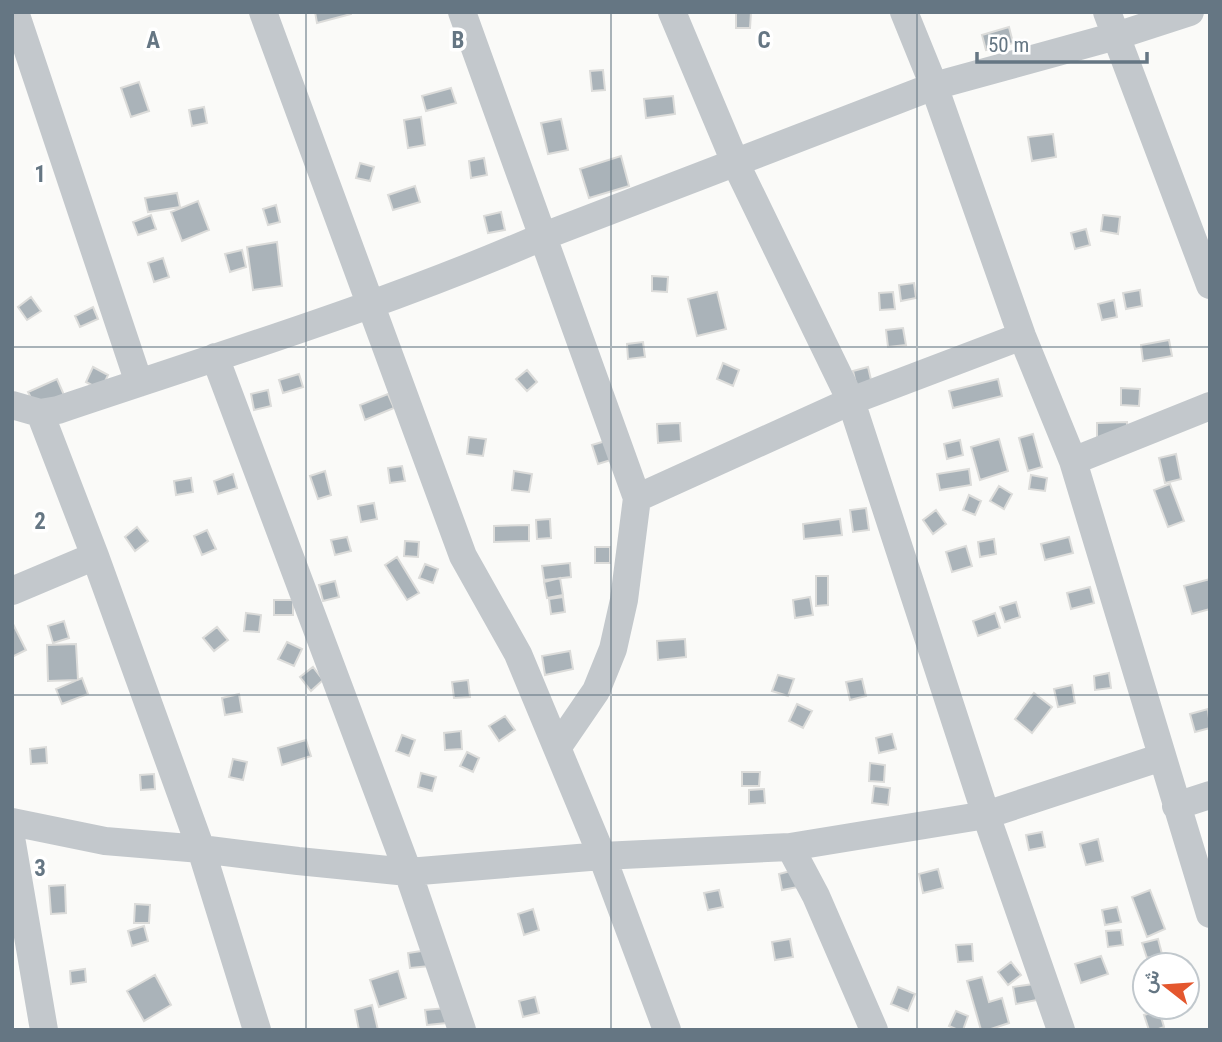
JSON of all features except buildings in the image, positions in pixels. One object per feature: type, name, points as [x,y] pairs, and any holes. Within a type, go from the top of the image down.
[{"type":"street","points":[[15,12],[139,383]]},
{"type":"street","points":[[263,12],[464,556],[518,654],[601,856],[667,1030]]},
{"type":"street","points":[[462,12],[637,498],[624,600],[613,649],[596,691],[557,748]]},
{"type":"street","points":[[672,12],[736,162],[851,401],[986,815],[1061,1030]]},
{"type":"street","points":[[904,12],[934,86],[1022,336],[1073,461],[1210,914]]},
{"type":"street","points":[[12,405],[40,413],[58,410],[139,383],[370,305],[934,86],[1112,24],[1190,12]]},
{"type":"street","points":[[1112,24],[1210,285]]},
{"type":"street","points":[[637,498],[851,401],[1022,336]]},
{"type":"street","points":[[215,357],[408,872],[462,1030]]},
{"type":"street","points":[[1073,461],[1210,406]]},
{"type":"street","points":[[40,413],[201,849],[257,1030]]},
{"type":"street","points":[[12,591],[95,556]]},
{"type":"street","points":[[12,822],[105,841],[408,872],[601,856],[790,847],[986,815],[1162,757]]},
{"type":"street","points":[[1176,806],[1210,796]]},
{"type":"street","points":[[12,843],[44,1030]]},
{"type":"street","points":[[790,847],[816,896],[874,1030]]}]
